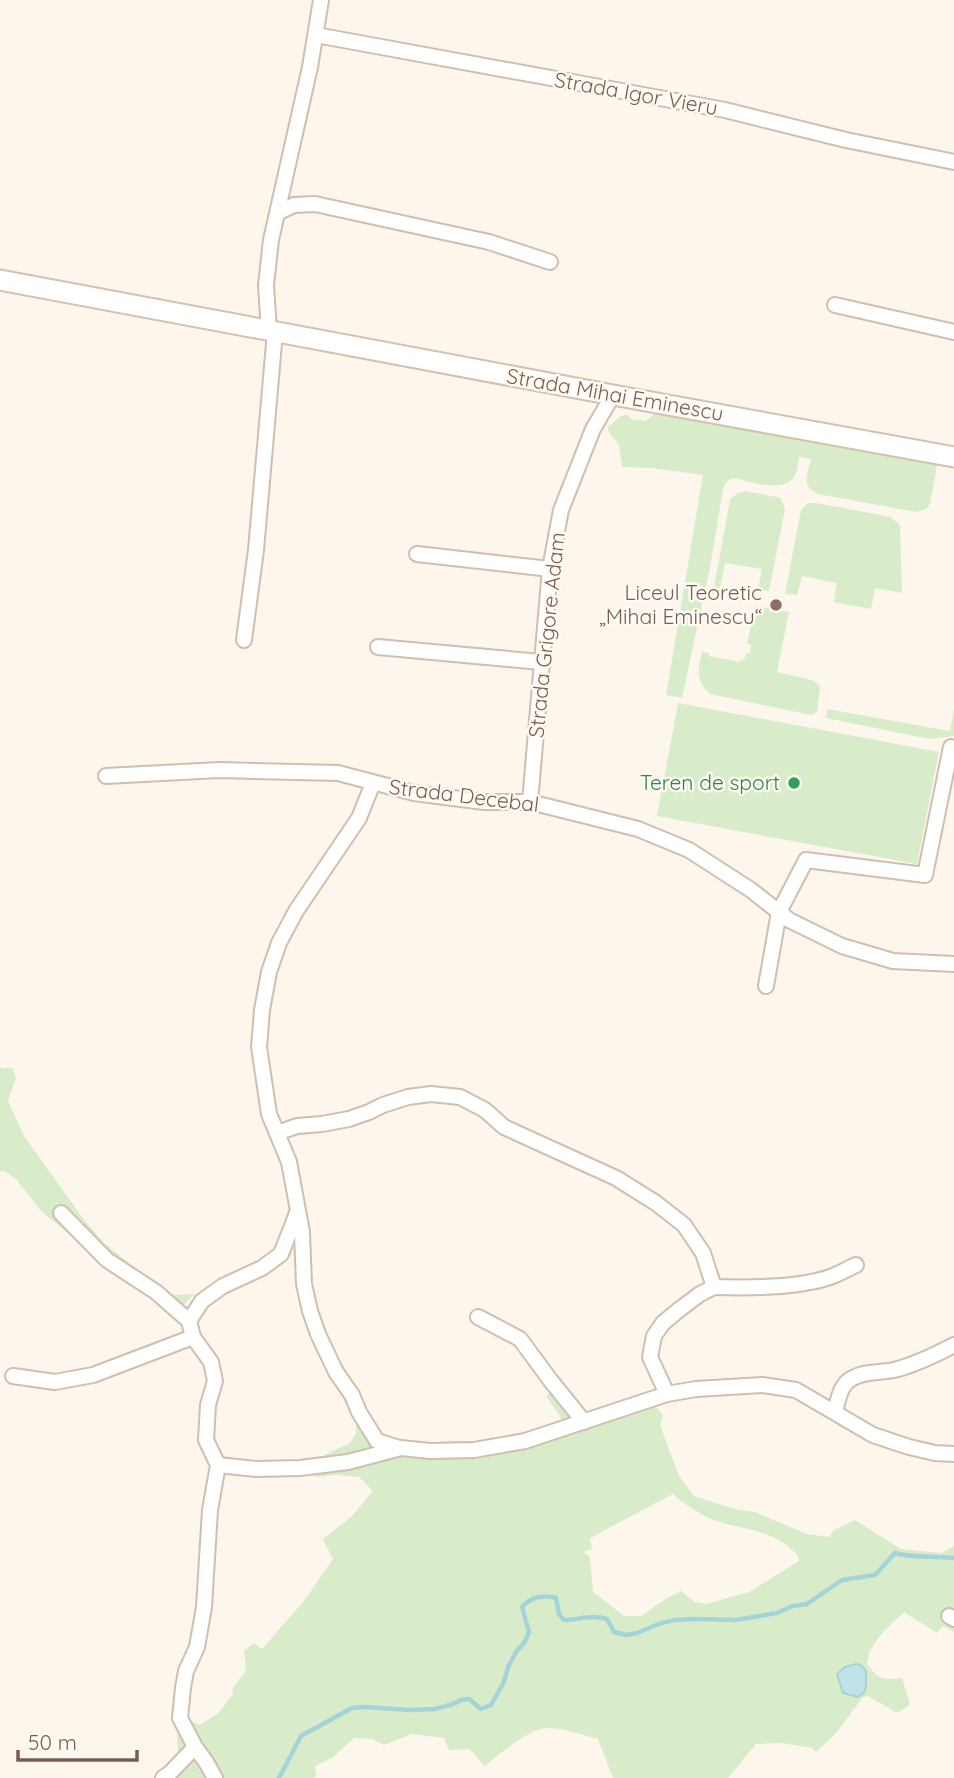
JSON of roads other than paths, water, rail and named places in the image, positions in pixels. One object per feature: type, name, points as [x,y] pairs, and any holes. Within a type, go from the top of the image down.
[{"type":"main road","name":"Strada Mihai Eminescu","points":[[0,280],[954,457]]},
{"type":"street","points":[[244,640],[256,550],[272,332],[266,285],[268,262],[310,67],[321,0]]},
{"type":"street","name":"Strada Igor Vieru","points":[[316,35],[725,110],[846,140],[954,162]]},
{"type":"street","points":[[279,212],[294,205],[315,204],[489,242],[550,262]]},
{"type":"street","points":[[835,306],[954,332]]},
{"type":"street","name":"Strada Grigore Adam","points":[[530,802],[550,569],[561,510],[593,429],[613,395]]},
{"type":"street","points":[[417,554],[550,569]]},
{"type":"street","points":[[378,647],[541,662]]},
{"type":"street","points":[[766,986],[779,912],[806,860],[925,875],[951,747]]},
{"type":"street","name":"Strada Decebal","points":[[106,776],[219,770],[338,773],[414,793],[484,802],[530,802],[638,830],[689,849],[751,890],[789,920],[842,946],[893,961],[954,964]]},
{"type":"street","points":[[373,783],[359,818],[296,911],[279,943],[269,972],[259,1047],[269,1114],[289,1162],[302,1232],[304,1284],[317,1334],[377,1441],[401,1448],[430,1451],[474,1450],[524,1441],[667,1394],[696,1389],[762,1385],[796,1390],[873,1435],[909,1447],[954,1454]]},
{"type":"street","points":[[277,1133],[297,1126],[349,1119],[408,1097],[431,1094],[460,1097],[485,1110],[504,1128],[616,1178],[656,1203],[684,1225],[703,1253],[714,1287]]},
{"type":"street","points":[[189,1321],[202,1301],[223,1286],[262,1268],[281,1254],[298,1212]]},
{"type":"street","points":[[61,1213],[107,1260],[156,1292],[189,1321],[193,1337],[211,1362],[215,1381],[208,1405],[206,1440],[218,1465],[210,1510],[204,1607],[197,1647],[186,1671],[180,1718],[215,1778]]},
{"type":"street","points":[[667,1394],[650,1357],[654,1336],[663,1323],[700,1294],[714,1287],[745,1288],[806,1282],[829,1277],[856,1265]]},
{"type":"street","points":[[478,1317],[520,1339],[584,1422]]},
{"type":"street","points":[[13,1376],[55,1382],[93,1375],[193,1337]]},
{"type":"street","points":[[835,1412],[840,1394],[852,1378],[895,1370],[954,1345]]},
{"type":"street","points":[[218,1465],[256,1469],[300,1468],[348,1462],[401,1448]]},
{"type":"street","points":[[163,1778],[195,1747]]},
{"type":"water","points":[[856,1664],[866,1671],[864,1693],[858,1697],[843,1693],[837,1674],[845,1667]]},
{"type":"waterway","points":[[279,1778],[301,1736],[352,1708],[435,1709],[469,1699],[481,1709],[491,1705],[504,1682],[508,1667],[529,1632],[522,1607],[534,1599],[556,1598],[559,1614],[564,1620],[591,1617],[607,1619],[614,1632],[626,1635],[675,1620],[736,1620],[777,1613],[793,1606],[807,1604],[842,1580],[875,1575],[895,1553],[954,1558]]},
{"type":"place","name":"Liceul Teoretic „Mihai Eminescu“","points":[[776,605]]},
{"type":"place","name":"Teren de sport","points":[[794,783]]}]
